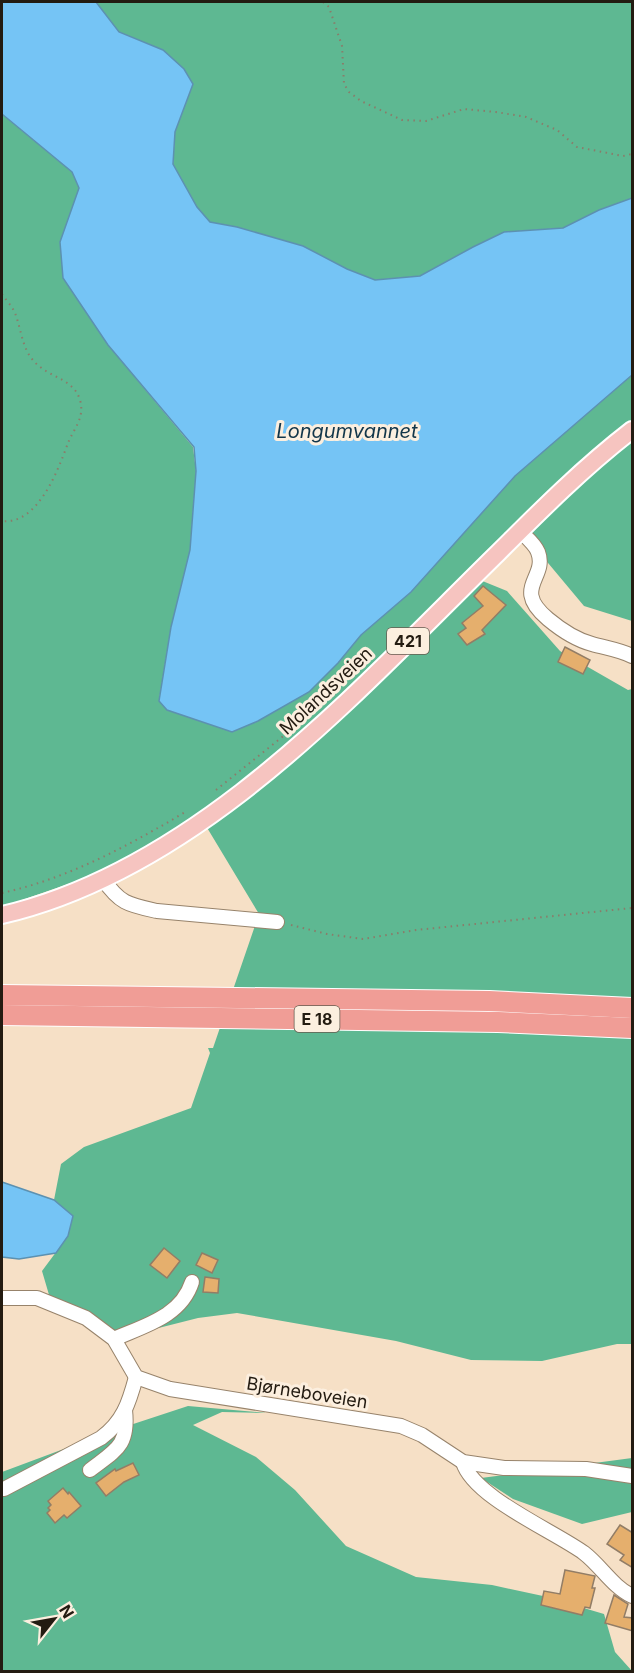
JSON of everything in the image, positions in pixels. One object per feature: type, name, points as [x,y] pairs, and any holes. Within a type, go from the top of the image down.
[{"type":"highway","name":"E 18","points":[[2,995],[489,1001],[633,1008]]},
{"type":"highway","name":"E 18","points":[[2,1015],[498,1022],[633,1028]]},
{"type":"main road","name":"Molandsveien","points":[[2,915],[46,903],[103,879],[174,840],[245,788],[282,759],[392,657],[577,477],[633,430]]},
{"type":"street","points":[[520,531],[536,547],[539,555],[530,592],[538,610],[574,636],[591,644],[633,656]]},
{"type":"street","points":[[103,879],[116,897],[157,911],[277,922]]},
{"type":"street","points":[[114,1339],[143,1328],[168,1314],[184,1299],[192,1282]]},
{"type":"street","points":[[2,1298],[37,1298],[86,1318],[114,1339],[136,1377],[125,1410],[114,1428],[4,1489]]},
{"type":"street","name":"Bjørneboveien","points":[[136,1377],[170,1389],[400,1426],[422,1435],[463,1462],[504,1468],[586,1469],[633,1476]]},
{"type":"street","points":[[90,1470],[118,1449],[127,1425],[125,1410]]},
{"type":"street","points":[[463,1462],[483,1488],[498,1501],[585,1554],[620,1588],[633,1596]]},
{"type":"path","points":[[323,2],[329,7],[342,46],[344,84],[349,92],[361,101],[402,120],[426,121],[464,109],[526,117],[557,130],[577,147],[623,156],[633,154]]},
{"type":"path","points":[[2,294],[14,309],[25,350],[38,366],[69,383],[80,398],[82,410],[80,422],[69,440],[59,469],[40,500],[21,518],[2,521]]},
{"type":"path","points":[[215,791],[289,732]]},
{"type":"path","points":[[2,893],[62,876],[93,863],[189,810]]},
{"type":"path","points":[[277,922],[327,934],[363,939],[416,930],[633,908]]},
{"type":"green space","points":[[96,2],[632,2],[632,198],[599,210],[563,228],[504,232],[420,276],[375,280],[347,269],[303,246],[237,227],[210,222],[197,207],[173,164],[175,132],[193,84],[163,50],[119,32]]},
{"type":"green space","points":[[2,114],[72,172],[79,188],[72,211],[108,345],[193,447],[196,471],[190,550],[171,627],[159,700],[309,692],[338,663],[361,635],[411,592],[515,476],[632,375],[632,621],[584,606],[533,545],[505,532],[480,580],[507,591],[560,651],[628,690],[632,689],[632,1344],[617,1344],[542,1361],[471,1360],[396,1341],[237,1313],[198,1318],[123,1337],[52,1305],[42,1271],[68,1236],[73,1216],[54,1200],[61,1164],[84,1147],[191,1108],[210,1053],[208,1048],[213,1048],[259,914],[203,821],[103,872],[22,900],[12,910],[2,911]]},
{"type":"green space","points":[[188,1406],[267,1413],[222,1412],[193,1425],[256,1457],[295,1490],[346,1546],[416,1577],[492,1585],[543,1596],[604,1614],[615,1652],[632,1671],[2,1671],[2,1472],[112,1431]]},
{"type":"green space","points":[[632,1458],[632,1512],[582,1524],[513,1499],[481,1478]]},
{"type":"water","name":"Longumvannet","points":[[2,2],[96,2],[119,32],[163,50],[184,69],[193,84],[175,132],[173,164],[197,207],[210,222],[237,227],[303,246],[347,269],[375,280],[420,276],[504,232],[563,228],[599,210],[632,198],[632,375],[515,476],[411,592],[361,635],[338,663],[309,692],[258,721],[232,732],[167,710],[159,701],[171,627],[190,550],[196,471],[194,447],[108,345],[63,278],[60,242],[79,188],[72,172],[2,114]]},
{"type":"water","points":[[2,1182],[54,1200],[73,1216],[68,1236],[56,1253],[19,1259],[2,1257]]},
{"type":"building","points":[[483,586],[506,605],[482,630],[485,634],[467,645],[458,634],[466,628],[462,623],[483,606],[474,596]]},
{"type":"building","points":[[565,647],[590,660],[583,674],[558,662]]},
{"type":"building","points":[[164,1248],[180,1261],[167,1278],[150,1265]]},
{"type":"building","points":[[202,1253],[218,1260],[212,1273],[196,1265]]},
{"type":"building","points":[[205,1277],[219,1279],[218,1293],[203,1292]]},
{"type":"building","points":[[133,1463],[139,1475],[124,1482],[106,1496],[96,1483],[115,1469],[116,1471]]},
{"type":"building","points":[[63,1488],[81,1506],[67,1518],[64,1515],[55,1523],[47,1513],[51,1505],[48,1501]]},
{"type":"building","points":[[620,1525],[633,1533],[633,1568],[620,1560],[624,1555],[607,1544]]},
{"type":"building","points":[[565,1570],[595,1576],[592,1588],[595,1588],[590,1608],[585,1607],[582,1615],[541,1605],[544,1591],[560,1594]]},
{"type":"building","points":[[614,1595],[628,1604],[624,1617],[633,1618],[633,1631],[605,1623]]}]
